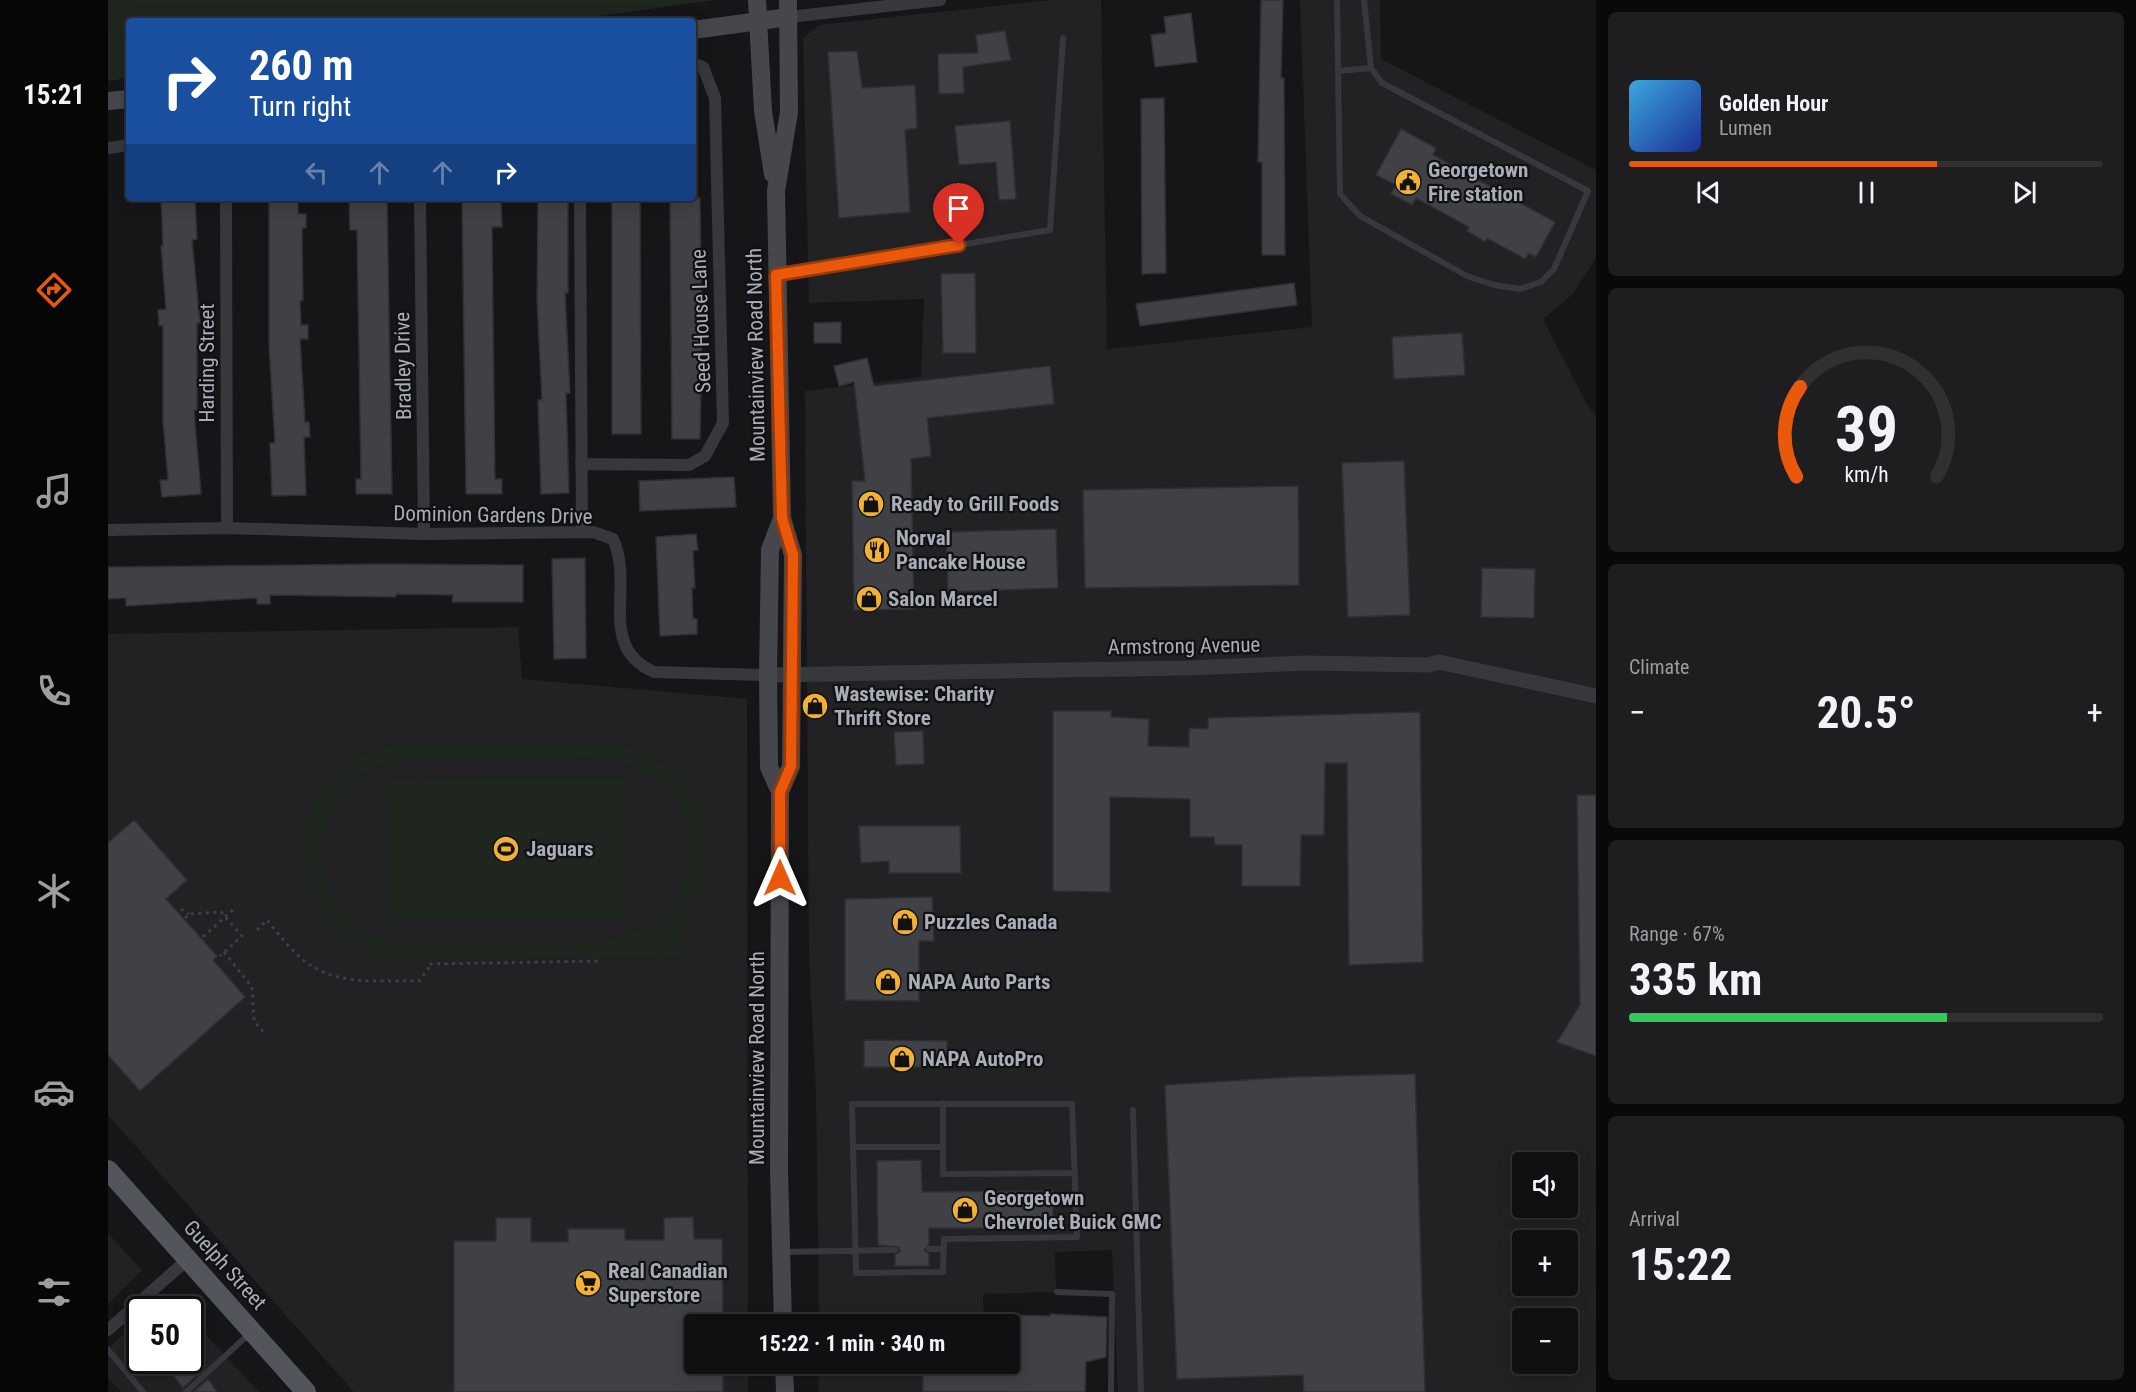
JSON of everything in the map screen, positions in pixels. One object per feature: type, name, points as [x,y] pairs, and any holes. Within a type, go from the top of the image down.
[{"type":"main road","name":"Mountainview Road North","points":[[758,0],[763,111],[776,191],[782,518],[793,555],[791,766],[780,792]]},
{"type":"main road","name":"Mountainview Road North","points":[[776,191],[789,112],[789,8]]},
{"type":"main road","points":[[696,30],[758,21],[789,8]]},
{"type":"main road","points":[[108,101],[126,99]]},
{"type":"main road","name":"Mountainview Road North","points":[[782,518],[770,550],[768,675],[769,766],[780,792],[783,1314]]},
{"type":"main road","name":"Guelph Street","points":[[108,1170],[306,1392]]},
{"type":"main road","points":[[784,1374],[785,1392]]},
{"type":"street","points":[[789,8],[940,0]]},
{"type":"street","name":"Seed House Lane","points":[[581,464],[689,465],[705,456],[723,423],[714,98],[703,67],[696,64]]},
{"type":"street","points":[[108,148],[126,145]]},
{"type":"street","name":"Harding Street","points":[[226,201],[227,528]]},
{"type":"street","name":"Bradley Drive","points":[[420,201],[424,534]]},
{"type":"street","points":[[580,201],[582,532]]},
{"type":"street","name":"Dominion Gardens Drive","points":[[108,530],[227,528],[424,534],[594,532],[613,540],[621,556],[621,622],[624,646],[638,665],[654,672],[768,675]]},
{"type":"street","name":"Armstrong Avenue","points":[[768,675],[1187,668],[1305,663],[1428,665],[1439,662],[1596,696]]},
{"type":"street","points":[[108,1330],[188,1259]]},
{"type":"lane","points":[[1337,0],[1340,194],[1360,216],[1467,276],[1494,285],[1520,289],[1541,282],[1554,268],[1588,191],[1382,83],[1371,68],[1364,0]]},
{"type":"lane","points":[[776,275],[1050,230],[1064,38]]},
{"type":"lane","points":[[1338,71],[1371,68]]},
{"type":"lane","points":[[943,1103],[943,1174],[1076,1173]]},
{"type":"lane","points":[[943,1103],[1072,1104],[1077,1237],[944,1239],[943,1272],[856,1273],[852,1104],[943,1103]]},
{"type":"lane","points":[[1133,1110],[1141,1392]]},
{"type":"lane","points":[[852,1146],[942,1147]]},
{"type":"lane","points":[[929,1249],[944,1249]]},
{"type":"lane","points":[[781,1252],[895,1250]]},
{"type":"lane","points":[[1057,1292],[1112,1294],[1111,1392]]},
{"type":"lane","points":[[186,1392],[252,1331]]},
{"type":"lane","points":[[108,1350],[143,1392]]},
{"type":"path","points":[[203,937],[236,907]]},
{"type":"path","points":[[181,909],[189,914],[221,912],[242,936],[220,956]]},
{"type":"path","points":[[185,918],[189,914]]},
{"type":"path","points":[[256,930],[267,920],[299,957],[336,979],[419,981],[428,969],[428,964],[602,961]]},
{"type":"path","points":[[224,952],[252,987],[254,1021],[265,1034]]},
{"type":"shaded area","points":[[108,0],[715,0],[585,18],[126,18],[126,78],[108,81]]},
{"type":"shaded area","points":[[1051,0],[1101,0],[1107,349],[1312,327],[1300,0],[1380,0],[1381,59],[1596,170],[1596,258],[1573,294],[1543,319],[1586,403],[1596,416],[1596,1392],[1118,1392],[1112,1250],[1055,1252],[1056,1292],[983,1294],[984,1314],[819,1314],[816,1094],[809,956],[805,391],[921,377],[924,299],[809,303],[803,38],[819,25]]},
{"type":"shaded area","points":[[518,627],[522,679],[747,699],[748,1314],[684,1314],[684,1374],[748,1374],[748,1392],[354,1392],[108,1115],[108,634]]},
{"type":"shaded area","points":[[616,742],[639,750],[659,761],[677,775],[691,791],[701,810],[707,831],[708,854],[704,879],[684,920],[684,957],[366,961],[367,951],[329,923],[319,910],[310,891],[303,851],[305,830],[320,792],[348,762],[361,754],[404,743]],"holes":[[[594,759],[633,768],[662,786],[681,811],[689,840],[687,871],[673,899],[648,923],[612,939],[416,943],[399,941],[372,933],[350,917],[334,897],[325,874],[323,849],[327,824],[337,802],[354,782],[376,768],[396,762],[418,760]]]},
{"type":"shaded area","name":"Jaguars","points":[[626,777],[627,920],[387,921],[386,779]]},
{"type":"shaded area","points":[[108,1233],[142,1270],[108,1304]]},
{"type":"shaded area","points":[[126,1332],[126,1374],[204,1374],[204,1333],[259,1392],[122,1392],[108,1378],[108,1348]]},
{"type":"shaded area","points":[[819,1374],[984,1374],[983,1392],[818,1392]]},
{"type":"building","points":[[1261,0],[1283,0],[1281,78],[1284,78],[1285,255],[1262,255],[1262,162],[1258,162]]},
{"type":"building","points":[[1191,13],[1197,62],[1155,67],[1151,35],[1166,33],[1164,17]]},
{"type":"building","points":[[1005,31],[1011,60],[963,67],[964,93],[939,94],[938,54],[978,53],[976,35]]},
{"type":"building","points":[[857,51],[862,88],[915,85],[917,128],[905,130],[910,212],[839,218],[828,52]]},
{"type":"building","points":[[1164,98],[1166,273],[1142,274],[1141,99]]},
{"type":"building","points":[[1010,121],[1016,199],[999,200],[996,162],[959,165],[955,126]]},
{"type":"building","points":[[1401,129],[1436,148],[1433,155],[1555,222],[1536,257],[1529,253],[1525,259],[1487,238],[1485,242],[1467,231],[1469,227],[1416,198],[1412,205],[1391,194],[1396,185],[1376,175]]},
{"type":"building","points":[[696,198],[700,198],[702,339],[700,439],[672,439],[670,201],[696,201]]},
{"type":"building","points":[[161,201],[195,201],[197,239],[192,240],[200,323],[197,323],[197,410],[194,410],[201,494],[162,497],[160,480],[168,480],[163,421],[163,326],[159,326],[158,310],[166,309],[161,246],[163,246]]},
{"type":"building","points":[[269,201],[298,201],[298,214],[306,214],[306,228],[302,228],[303,300],[300,301],[301,325],[308,325],[308,339],[300,339],[305,422],[309,422],[310,437],[304,437],[306,495],[272,496],[270,443],[275,443],[269,345]]},
{"type":"building","points":[[349,201],[387,201],[392,494],[356,494],[356,479],[361,479],[357,230],[350,230]]},
{"type":"building","points":[[462,201],[501,201],[502,227],[492,227],[495,479],[502,479],[502,494],[466,494]]},
{"type":"building","points":[[538,201],[568,201],[568,293],[565,293],[570,393],[566,393],[569,493],[541,494],[538,400],[542,400],[537,300]]},
{"type":"building","points":[[612,201],[640,201],[641,434],[612,434]]},
{"type":"building","points":[[975,273],[976,353],[943,353],[941,274]]},
{"type":"building","points":[[1294,283],[1297,305],[1140,326],[1136,304]]},
{"type":"building","points":[[841,322],[841,343],[814,343],[814,323]]},
{"type":"building","points":[[1462,333],[1465,375],[1394,379],[1392,337]]},
{"type":"building","points":[[867,358],[874,386],[1050,366],[1054,404],[927,418],[931,456],[911,459],[914,609],[854,610],[852,481],[865,481],[854,382],[839,386],[834,366]]},
{"type":"building","points":[[1404,461],[1410,615],[1348,617],[1342,463]]},
{"type":"building","points":[[734,477],[736,507],[640,511],[639,481]]},
{"type":"building","points":[[1298,486],[1299,585],[1085,588],[1083,490]]},
{"type":"building","points":[[1056,529],[1058,588],[948,592],[946,532]]},
{"type":"building","points":[[696,534],[698,550],[693,551],[695,588],[692,588],[693,619],[697,619],[697,634],[660,636],[656,537]]},
{"type":"building","points":[[585,558],[586,658],[554,659],[552,559]]},
{"type":"building","points":[[523,565],[523,602],[452,602],[453,595],[396,594],[396,597],[270,595],[270,604],[257,604],[257,598],[126,606],[126,598],[108,599],[108,567]]},
{"type":"building","points":[[1482,568],[1535,569],[1534,618],[1481,617]]},
{"type":"building","points":[[1053,711],[1111,711],[1111,717],[1149,719],[1148,746],[1189,747],[1189,728],[1208,729],[1208,718],[1420,712],[1423,962],[1349,965],[1347,763],[1325,763],[1324,835],[1301,835],[1300,886],[1242,886],[1242,845],[1215,845],[1214,837],[1190,837],[1190,799],[1110,797],[1110,892],[1053,891]]},
{"type":"building","points":[[923,731],[924,764],[896,765],[894,732]]},
{"type":"building","points":[[1577,795],[1596,795],[1596,1056],[1557,1042],[1580,1005]]},
{"type":"building","points":[[134,820],[187,880],[166,899],[217,956],[213,960],[245,997],[140,1091],[108,1055],[108,843]]},
{"type":"building","points":[[859,826],[960,826],[961,873],[889,873],[889,861],[861,863]]},
{"type":"building","points":[[932,897],[934,941],[919,941],[919,1001],[845,1000],[845,899]]},
{"type":"building","points":[[864,1040],[947,1041],[947,1067],[864,1067]]},
{"type":"building","points":[[1415,1074],[1425,1392],[1304,1392],[1303,1375],[1177,1379],[1165,1085],[1294,1077]]},
{"type":"building","name":"Georgetown Chevrolet Buick GMC","points":[[921,1160],[922,1192],[1053,1191],[1053,1228],[929,1228],[929,1244],[924,1250],[929,1254],[929,1266],[895,1266],[895,1255],[900,1252],[899,1247],[878,1245],[877,1161]]},
{"type":"building","name":"Real Canadian Superstore","points":[[693,1217],[694,1239],[722,1239],[723,1314],[684,1314],[684,1374],[723,1374],[723,1392],[454,1392],[454,1241],[496,1241],[496,1218],[531,1218],[531,1242],[568,1242],[568,1229],[625,1229],[625,1240],[664,1240],[664,1218]]},
{"type":"building","points":[[1050,1314],[1107,1317],[1106,1357],[1086,1362],[1085,1392],[923,1392],[923,1374],[1020,1374],[1020,1315],[1050,1316]]},
{"type":"building","points":[[172,1374],[198,1374],[183,1388]]},
{"type":"building","points":[[208,1379],[217,1392],[194,1392]]},
{"type":"place","name":"Georgetown Fire station","points":[[1408,182]]},
{"type":"place","name":"Ready to Grill Foods","points":[[871,504]]},
{"type":"place","name":"Norval Pancake House","points":[[877,550]]},
{"type":"place","name":"Salon Marcel","points":[[869,599]]},
{"type":"place","name":"Wastewise: Charity Thrift Store","points":[[815,706]]},
{"type":"place","name":"Jaguars","points":[[506,849]]},
{"type":"place","name":"Puzzles Canada","points":[[905,922]]},
{"type":"place","name":"NAPA Auto Parts","points":[[888,982]]},
{"type":"place","name":"NAPA AutoPro","points":[[902,1059]]},
{"type":"place","name":"Georgetown Chevrolet Buick GMC","points":[[965,1210]]},
{"type":"place","name":"Real Canadian Superstore","points":[[588,1283]]},
{"type":"route","points":[[780,878],[780,792],[791,766],[793,555],[782,518],[776,275],[959,245]]}]
